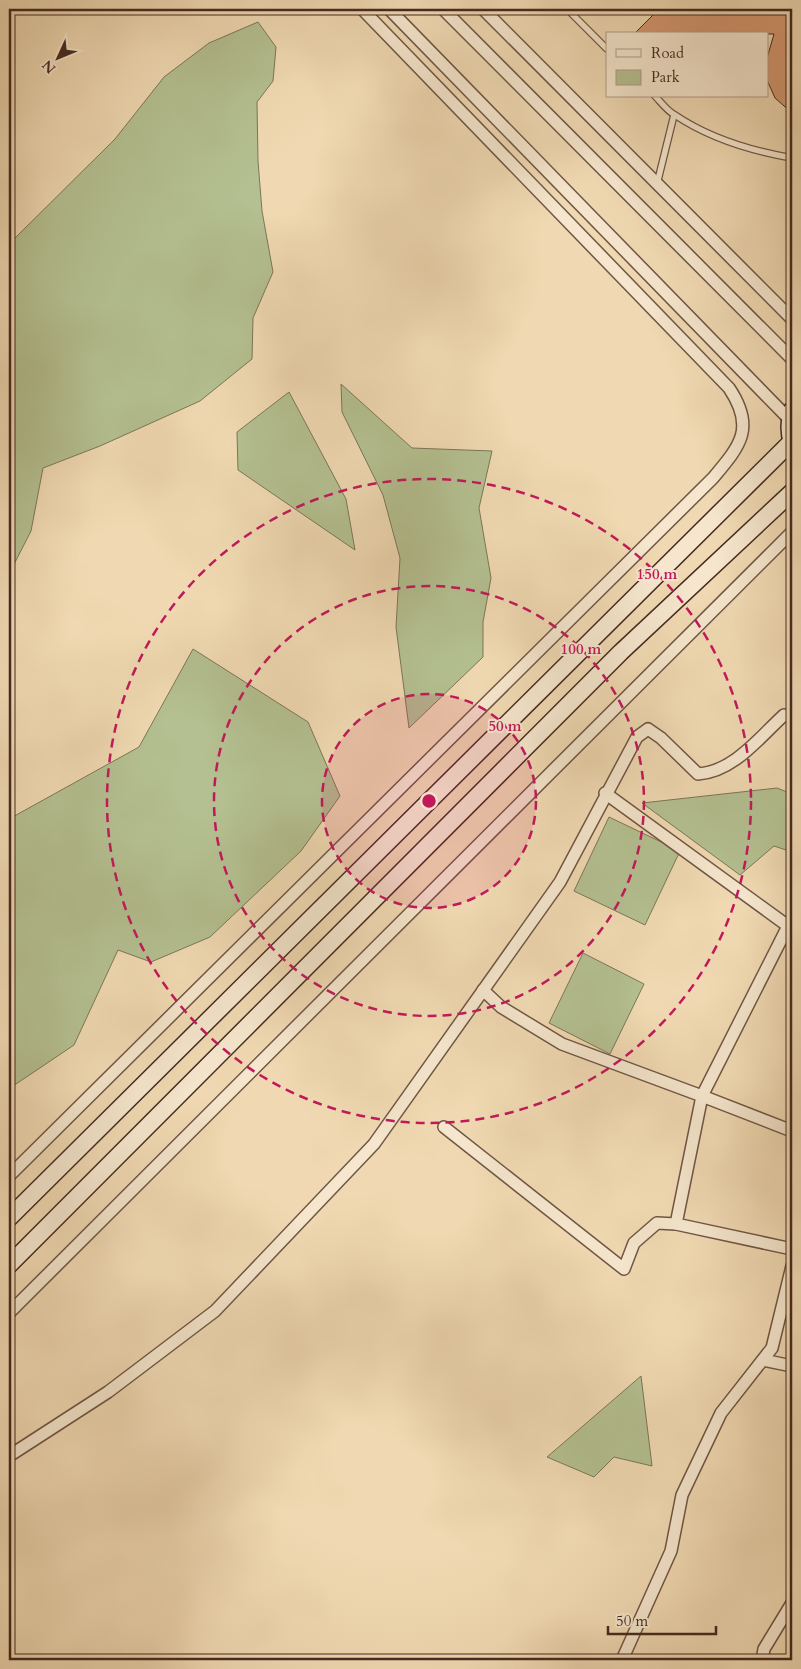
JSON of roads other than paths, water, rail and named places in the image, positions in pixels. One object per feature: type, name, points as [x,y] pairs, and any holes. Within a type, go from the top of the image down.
[{"type":"street","points":[[9,1176],[713,478],[738,446],[743,433],[743,414],[729,388],[362,9]]},
{"type":"street","points":[[9,1218],[792,441],[791,415],[389,9]]},
{"type":"street","points":[[443,9],[792,359]]},
{"type":"street","points":[[484,9],[792,320]]},
{"type":"street","points":[[9,1265],[621,652],[792,492]]},
{"type":"street","points":[[9,1313],[792,532]]},
{"type":"street","points":[[9,1456],[108,1392],[215,1311],[374,1144],[560,882],[605,794],[637,737],[648,729],[661,738],[698,774],[708,773],[726,767],[784,715]]},
{"type":"street","points":[[605,794],[790,927],[702,1096],[676,1224]]},
{"type":"street","points":[[483,990],[501,1007],[562,1044],[792,1131]]},
{"type":"street","points":[[444,1127],[624,1269],[634,1243],[657,1223],[676,1224],[792,1249]]},
{"type":"street","points":[[622,1660],[670,1551],[679,1504],[705,1446],[721,1413],[772,1348],[792,1266]]},
{"type":"street","points":[[763,1360],[792,1366]]},
{"type":"street","points":[[762,1660],[764,1649],[792,1603]]},
{"type":"lane","points":[[567,9],[606,48]]},
{"type":"lane","points":[[657,98],[674,115],[710,133],[758,152],[792,158]]},
{"type":"lane","points":[[657,184],[674,115]]}]
